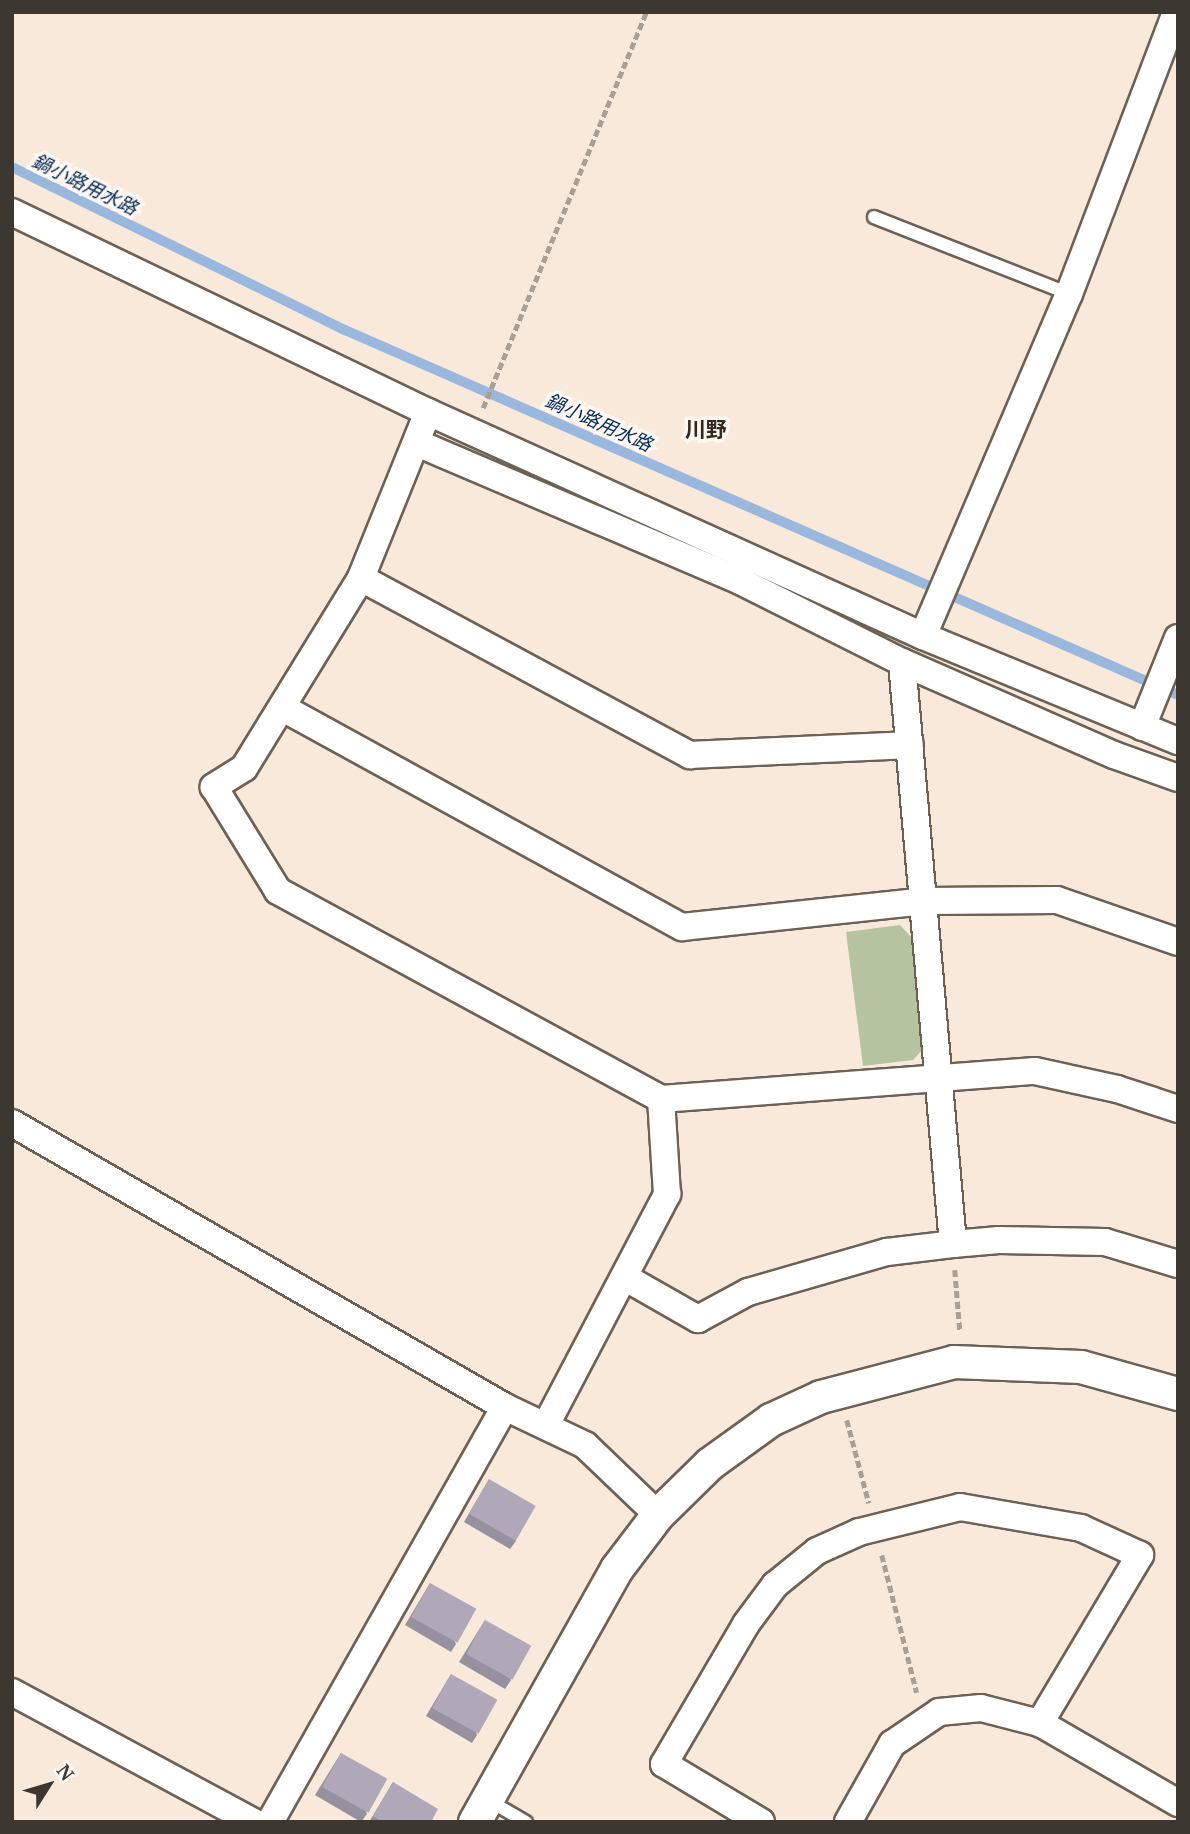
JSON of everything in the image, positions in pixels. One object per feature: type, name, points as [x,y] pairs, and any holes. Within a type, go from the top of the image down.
[{"type":"street","points":[[923,636],[1069,294],[1176,12]]},
{"type":"street","points":[[12,212],[428,412],[923,636],[1178,741]]},
{"type":"street","points":[[428,412],[361,578],[244,768],[214,787],[278,891],[661,1098],[1035,1071],[1117,1088],[1178,1109]]},
{"type":"street","points":[[417,443],[740,581],[902,662],[1114,755],[1178,778]]},
{"type":"street","points":[[361,578],[690,755],[910,745]]},
{"type":"street","points":[[1142,727],[1178,638]]},
{"type":"street","points":[[902,662],[953,1244]]},
{"type":"street","points":[[282,708],[682,927],[925,901],[1057,900],[1178,942]]},
{"type":"street","points":[[547,1423],[626,1278],[667,1194],[661,1098]]},
{"type":"street","points":[[12,1123],[505,1407],[547,1423],[585,1445],[658,1515]]},
{"type":"street","points":[[626,1278],[698,1319],[761,1289],[887,1252],[953,1244],[999,1240],[1105,1242],[1178,1264]]},
{"type":"street","points":[[481,1811],[617,1569],[658,1515],[710,1464],[771,1420],[821,1397],[884,1377],[954,1362],[1021,1362],[1081,1367],[1178,1394]]},
{"type":"street","points":[[270,1822],[505,1407]]},
{"type":"street","points":[[761,1822],[664,1764],[746,1624],[775,1585],[817,1551],[875,1528],[960,1507],[1081,1528],[1140,1555],[1040,1723]]},
{"type":"street","points":[[12,1692],[253,1822]]},
{"type":"street","points":[[848,1822],[892,1744],[939,1712],[981,1707],[1040,1723],[1178,1802]]},
{"type":"lane","points":[[874,218],[1069,294]]},
{"type":"lane","points":[[481,1811],[526,1822]]},
{"type":"path","points":[[474,431],[646,12]]},
{"type":"path","points":[[953,1244],[961,1338]]},
{"type":"path","points":[[847,1419],[925,1721]]},
{"type":"green space","points":[[900,925],[914,940],[924,1048],[913,1060],[863,1066],[846,932]]},
{"type":"building","points":[[489,1479],[536,1506],[516,1541],[469,1514]]},
{"type":"building","points":[[430,1583],[476,1609],[457,1643],[411,1617]]},
{"type":"building","points":[[485,1620],[531,1646],[512,1680],[466,1654]]},
{"type":"building","points":[[451,1674],[497,1700],[478,1734],[432,1708]]},
{"type":"building","points":[[341,1753],[387,1779],[368,1813],[322,1787]]},
{"type":"building","points":[[393,1782],[438,1809],[431,1822],[382,1822],[373,1816]]},
{"type":"waterway","name":"鍋小路用水路","points":[[12,167],[345,330],[1178,695]]},
{"type":"district","name":"川野","points":[[706,429]]}]
